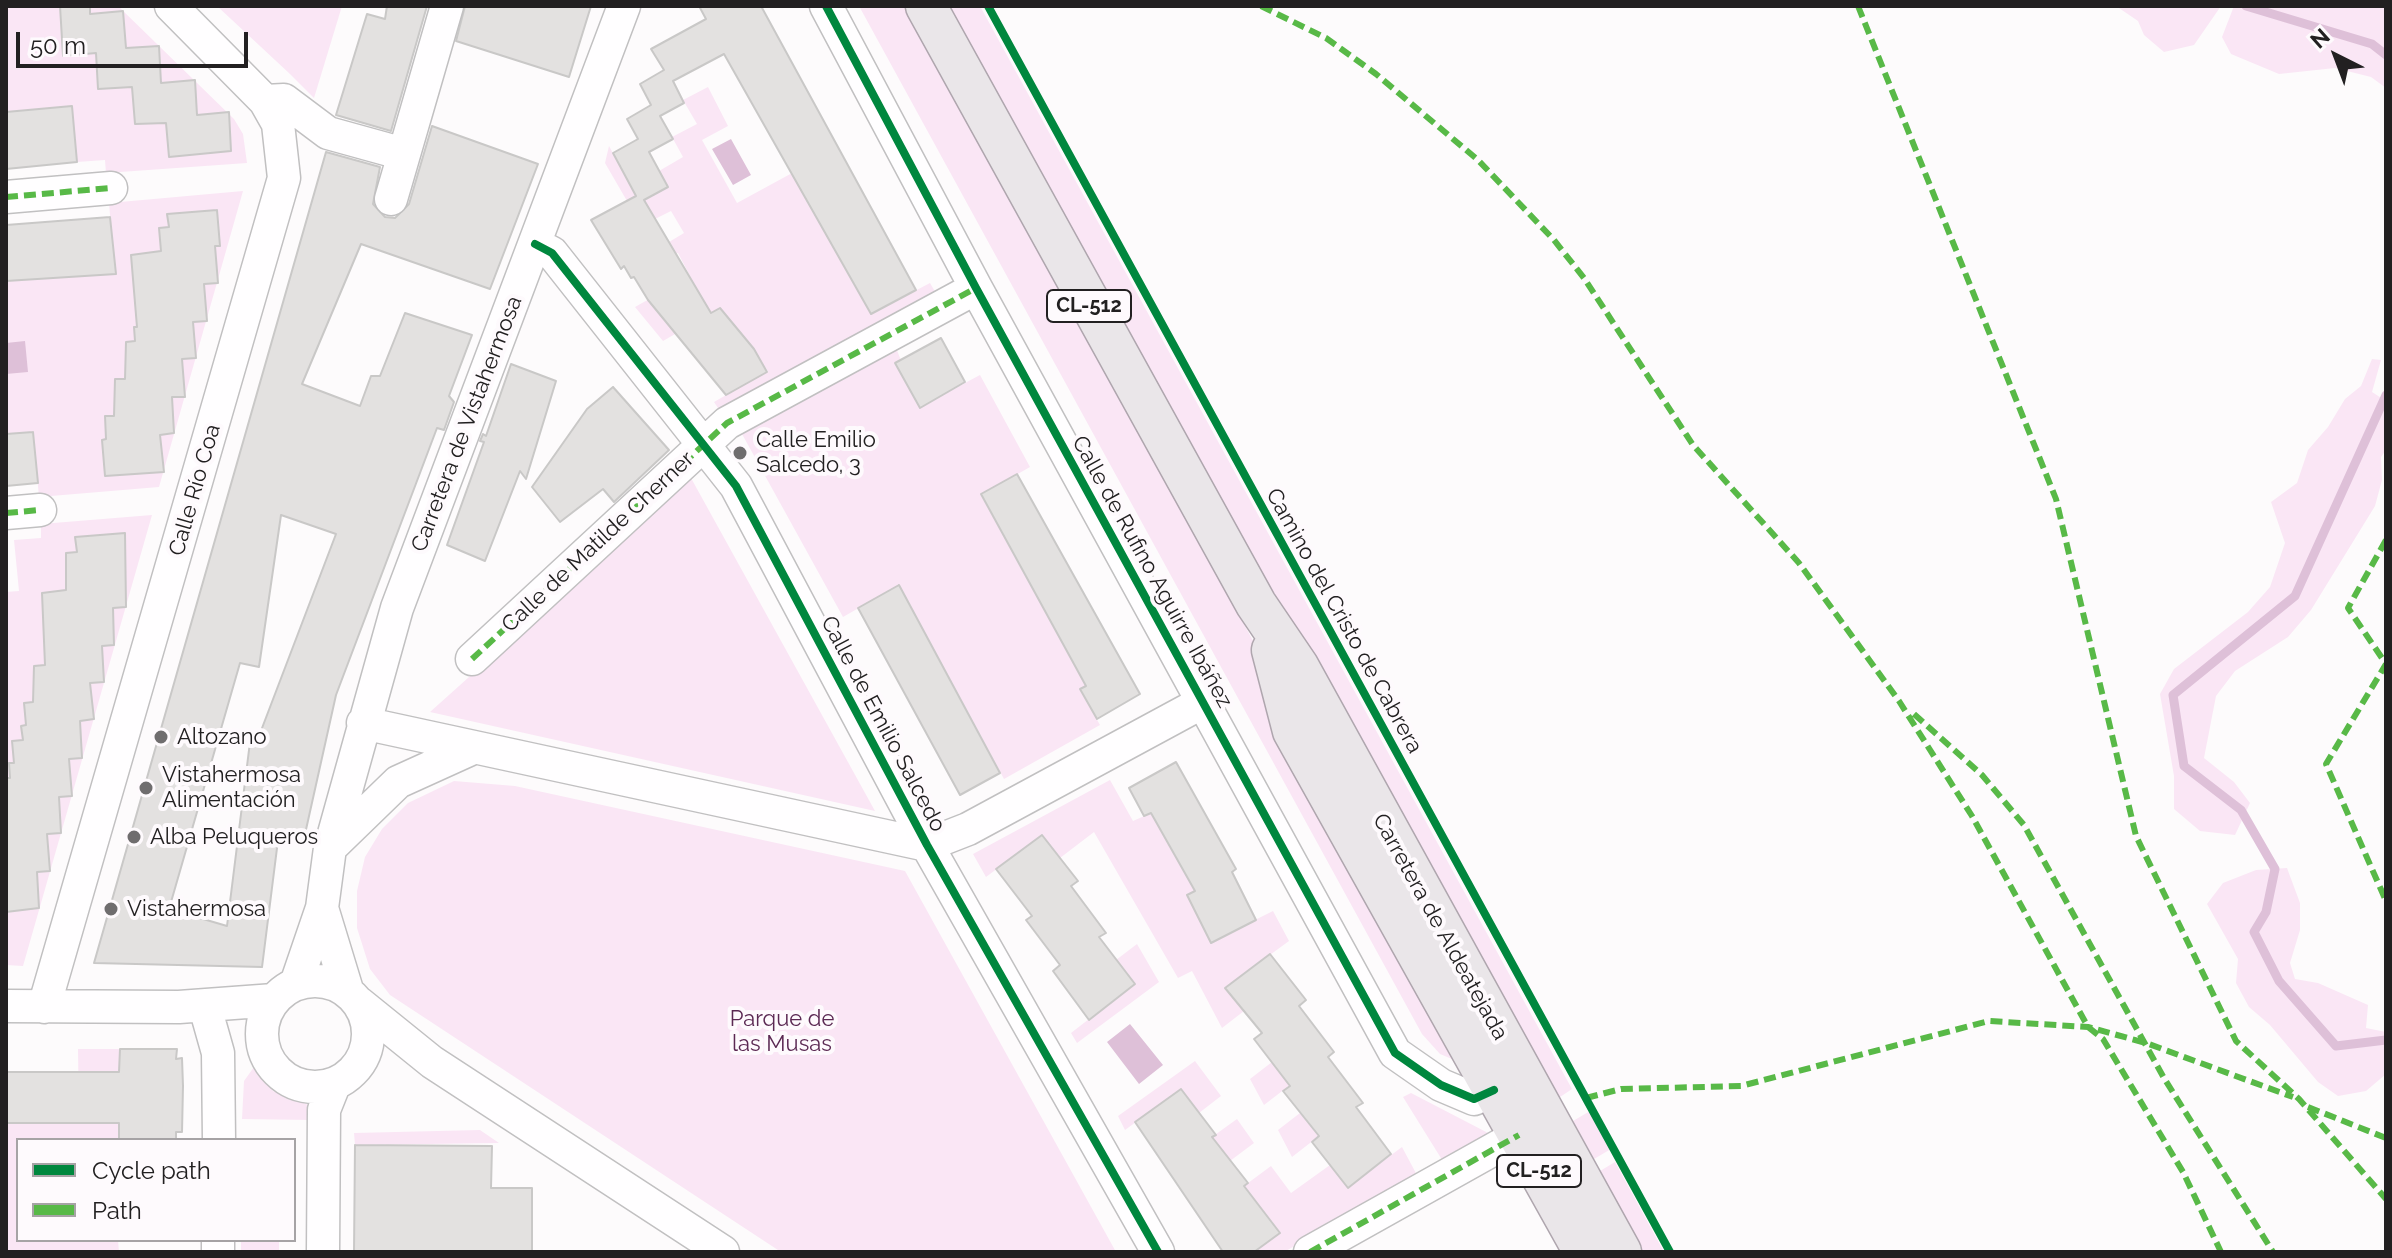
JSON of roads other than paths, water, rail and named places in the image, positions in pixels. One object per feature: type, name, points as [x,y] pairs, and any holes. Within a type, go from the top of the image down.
[{"type":"main road","name":"Carretera de Aldeatejada","points":[[926,6],[1256,604],[1298,666],[1429,909],[1621,1252]]},
{"type":"main road","name":"Carretera de Aldeatejada","points":[[1256,604],[1277,666],[1293,731],[1584,1252]]},
{"type":"main road","points":[[1429,909],[1445,967],[1498,1065],[1494,1090]]},
{"type":"street","name":"Calle Río Coa","points":[[44,1007],[284,178],[278,124],[265,101],[171,6]]},
{"type":"street","points":[[391,199],[447,6]]},
{"type":"street","name":"Carretera de Vistahermosa","points":[[285,992],[322,908],[330,848],[397,608],[624,6]]},
{"type":"street","name":"Calle de Rufino Aguirre Ibáñez","points":[[826,6],[976,288],[1395,1053],[1441,1085],[1474,1099],[1494,1090]]},
{"type":"street","points":[[265,101],[284,100],[328,133],[404,154]]},
{"type":"street","points":[[6,197],[111,188]]},
{"type":"street","name":"Calle de Emilio Salcedo","points":[[535,244],[552,253],[736,486],[927,845],[1158,1252]]},
{"type":"street","name":"Calle de Matilde Cherner","points":[[472,659],[727,423],[976,288]]},
{"type":"street","points":[[6,513],[40,510]]},
{"type":"street","points":[[363,723],[927,845],[968,829],[1203,702]]},
{"type":"street","points":[[330,848],[398,782],[473,748]]},
{"type":"street","name":"Carretera de Vistahermosa","points":[[322,908],[353,996]]},
{"type":"street","points":[[6,1006],[193,1010],[285,992],[322,981],[353,996],[431,1060],[723,1252]]},
{"type":"street","points":[[285,992],[266,1011],[262,1040],[269,1061],[289,1080],[316,1088],[334,1085],[351,1075],[363,1060],[369,1041],[367,1021],[353,996]]},
{"type":"street","points":[[193,1010],[262,1040]]},
{"type":"street","points":[[193,1010],[218,1053],[219,1138]]},
{"type":"street","points":[[219,1105],[236,1074],[262,1040]]},
{"type":"street","points":[[363,1060],[393,1055],[431,1060]]},
{"type":"street","points":[[323,1252],[324,1110],[334,1085]]},
{"type":"street","points":[[1310,1252],[1519,1135]]},
{"type":"waterway","points":[[2246,6],[2372,44],[2386,55]]},
{"type":"waterway","points":[[2386,395],[2295,596],[2173,695],[2184,766],[2241,810],[2275,869],[2266,912],[2254,932],[2279,981],[2336,1046],[2386,1040]]},
{"type":"place","name":"Calle Emilio Salcedo, 3","points":[[740,453]]},
{"type":"place","name":"Altozano","points":[[161,737]]},
{"type":"place","name":"Vistahermosa Alimentación","points":[[146,788]]},
{"type":"place","name":"Alba Peluqueros","points":[[134,837]]},
{"type":"place","name":"Vistahermosa","points":[[111,909]]},
{"type":"park label","name":"Parque de las Musas","points":[[782,1032]]}]
